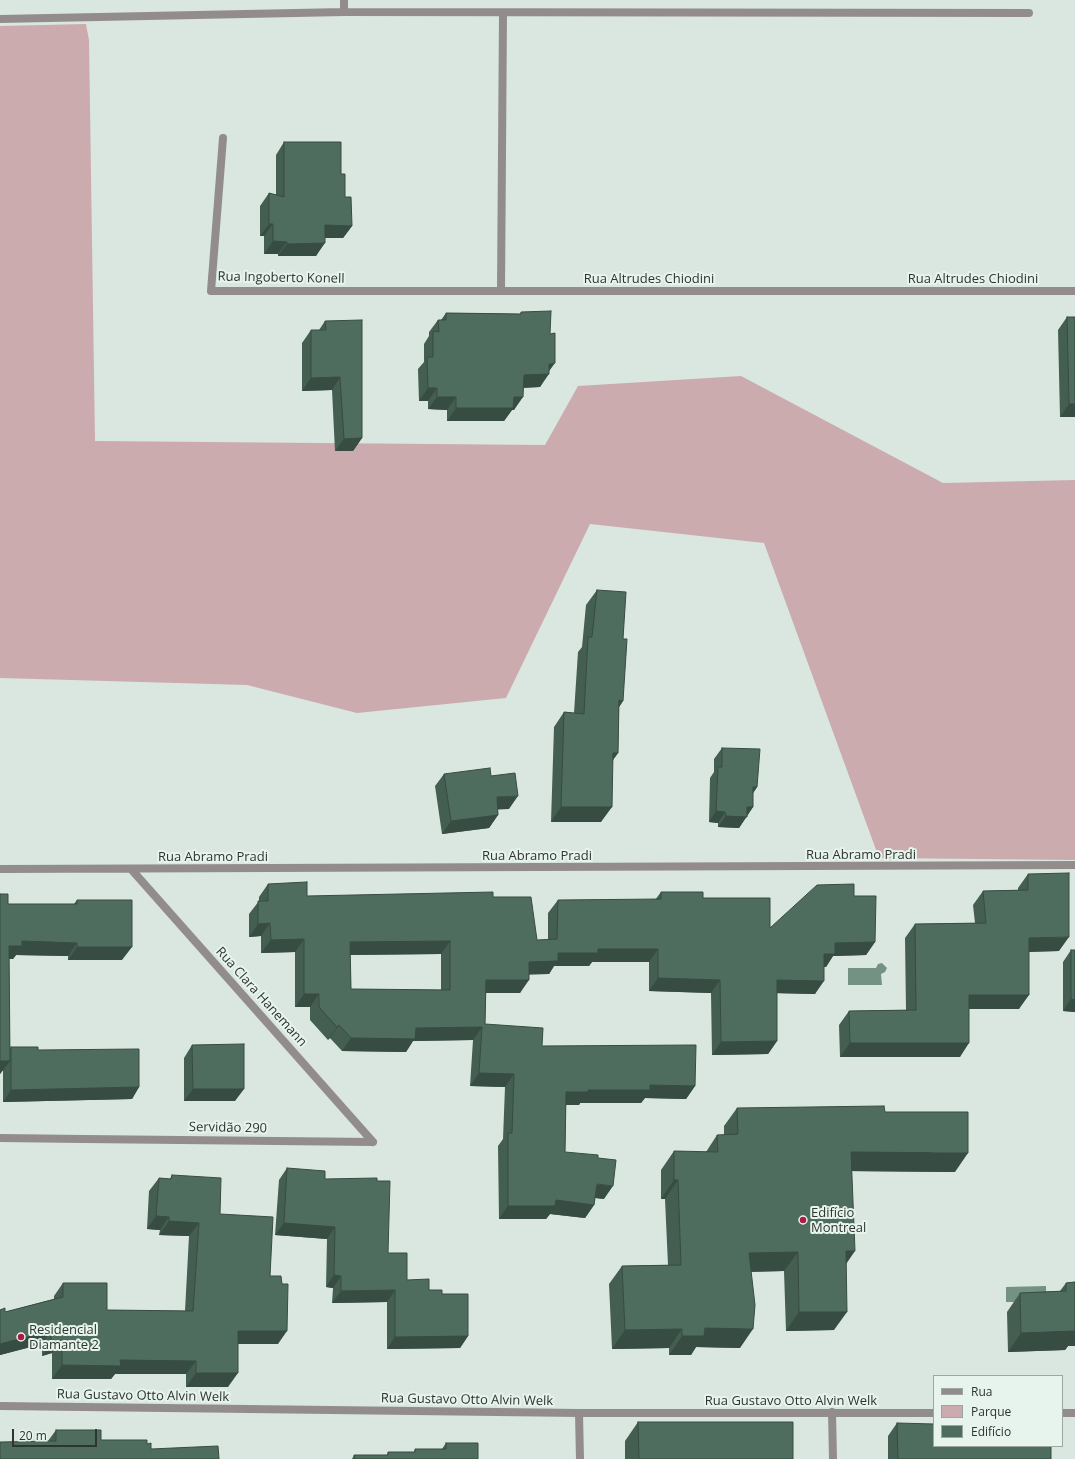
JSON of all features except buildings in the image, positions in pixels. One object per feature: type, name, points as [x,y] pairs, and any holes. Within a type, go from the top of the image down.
[{"type":"street","points":[[344,0],[344,12]]},
{"type":"street","points":[[0,19],[344,12],[1029,13]]},
{"type":"street","points":[[501,292],[503,13]]},
{"type":"street","name":"Rua Ingoberto Konell","points":[[223,138],[211,291],[501,292]]},
{"type":"street","name":"Rua Altrudes Chiodini","points":[[501,292],[1075,291]]},
{"type":"street","name":"Rua Abramo Pradi","points":[[0,869],[1075,865]]},
{"type":"street","name":"Rua Clara Hanemann","points":[[131,869],[373,1142]]},
{"type":"street","name":"Servidão 290","points":[[0,1138],[373,1142]]},
{"type":"street","name":"Rua Gustavo Otto Alvin Welk","points":[[0,1406],[579,1413],[933,1413]]},
{"type":"street","points":[[832,1412],[833,1459]]},
{"type":"street","points":[[579,1413],[580,1459]]},
{"type":"street","points":[[1063,1413],[1075,1413]]},
{"type":"green space","points":[[86,24],[89,40],[95,441],[545,445],[578,386],[741,376],[943,483],[1075,480],[1075,860],[879,858],[764,543],[590,524],[506,698],[357,713],[247,685],[0,678],[0,26]]},
{"type":"shaded area","points":[[882,963],[887,968],[885,972],[881,974],[882,985],[848,985],[848,968],[876,968],[878,964]]},
{"type":"shaded area","points":[[1046,1286],[1046,1302],[1006,1302],[1006,1287]]},
{"type":"place","name":"Edifício Montreal","points":[[803,1220]]},
{"type":"place","name":"Residencial Diamante 2","points":[[21,1337]]}]
